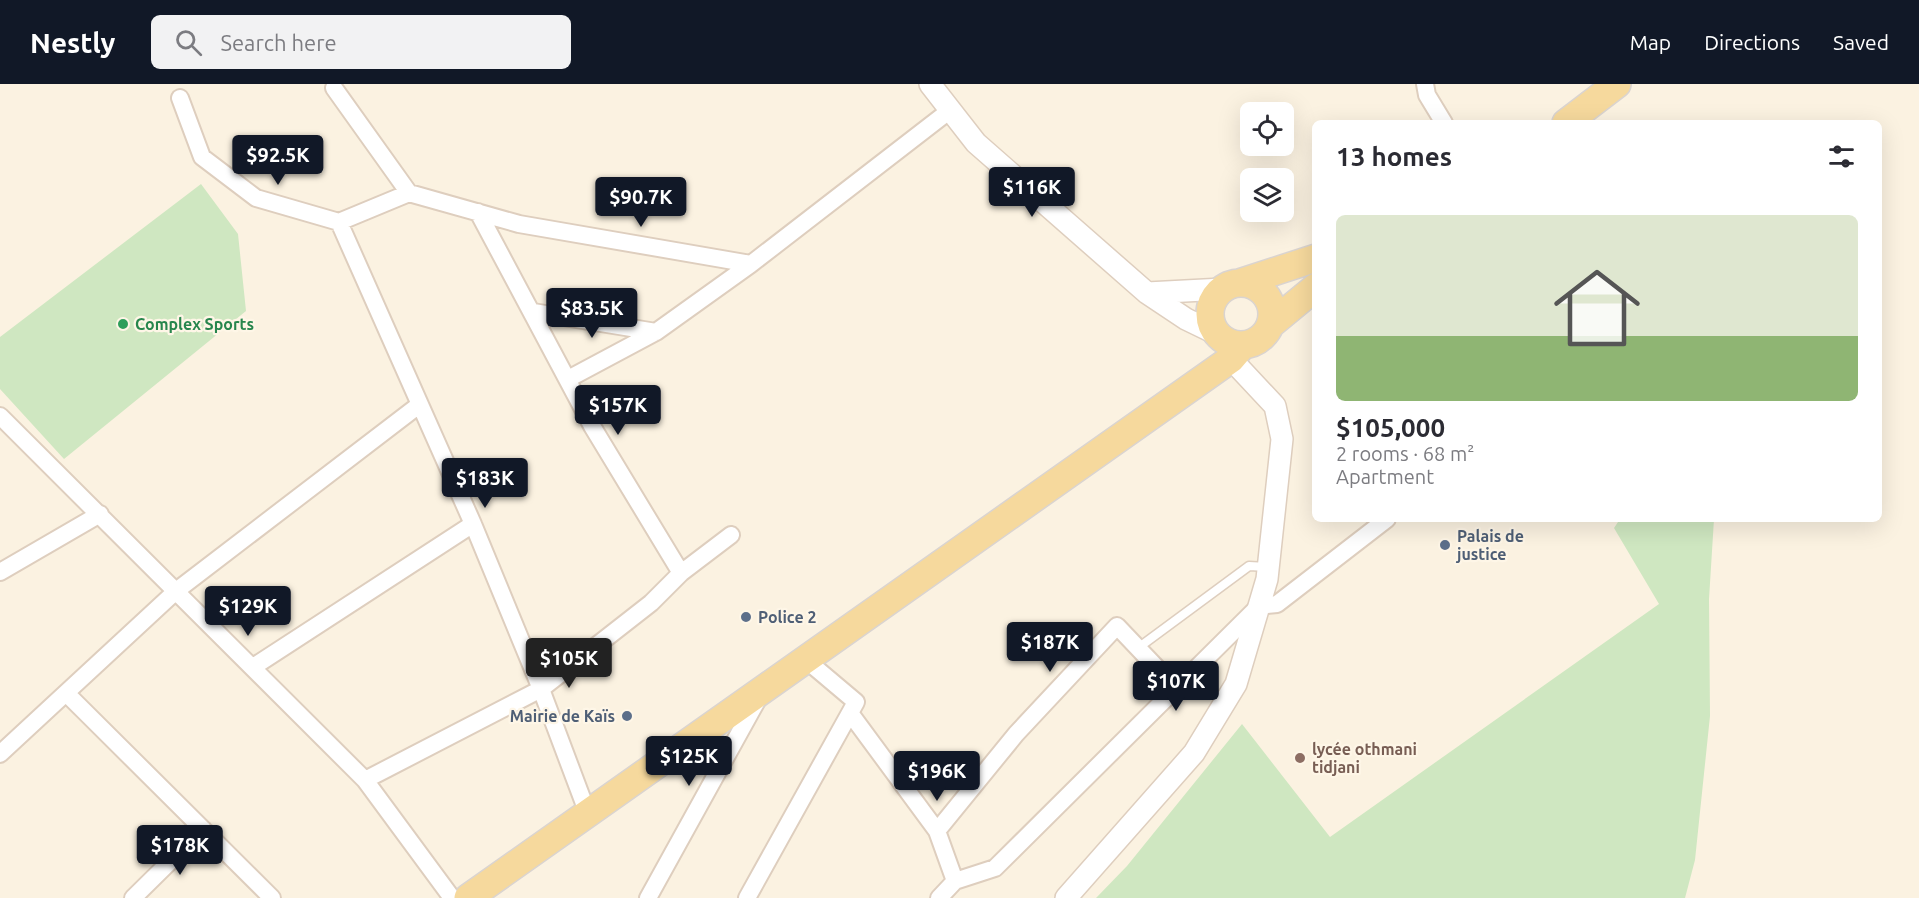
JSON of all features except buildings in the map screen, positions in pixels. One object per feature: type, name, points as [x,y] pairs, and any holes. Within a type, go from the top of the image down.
[{"type":"main road","points":[[1570,120],[1617,84]]},
{"type":"main road","points":[[1231,346],[1213,328],[1210,311],[1216,295],[1231,286],[1312,259]]},
{"type":"main road","points":[[1231,286],[1256,286],[1268,299],[1271,308],[1270,325]]},
{"type":"main road","points":[[468,898],[761,693],[1231,346],[1259,339],[1270,325],[1312,291]]},
{"type":"street","points":[[930,84],[976,143],[1147,292],[1186,320],[1231,346],[1275,406],[1282,439],[1269,567],[1236,684],[1194,753],[1066,898]]},
{"type":"street","points":[[1425,84],[1427,95],[1442,120]]},
{"type":"street","points":[[334,88],[409,192],[519,224],[751,264]]},
{"type":"street","points":[[180,98],[202,157],[256,198],[339,222],[409,192]]},
{"type":"street","points":[[568,379],[656,332],[751,264],[949,111]]},
{"type":"street","points":[[478,212],[592,426],[681,573]]},
{"type":"street","points":[[339,222],[473,524],[541,689],[588,814]]},
{"type":"street","points":[[1147,292],[1231,286]]},
{"type":"street","points":[[533,312],[656,332]]},
{"type":"street","points":[[0,754],[176,591],[419,405]]},
{"type":"street","points":[[1,419],[100,514],[365,780],[452,898]]},
{"type":"street","points":[[0,572],[100,514]]},
{"type":"street","points":[[939,898],[955,881],[996,868],[1259,606],[1277,604],[1383,522]]},
{"type":"street","points":[[253,667],[473,524]]},
{"type":"street","points":[[365,780],[541,689],[651,603],[681,573],[730,535]]},
{"type":"street","points":[[937,831],[1016,734],[1117,626],[1176,688]]},
{"type":"street","points":[[747,898],[856,702],[806,659]]},
{"type":"street","points":[[66,693],[272,898]]},
{"type":"street","points":[[648,898],[761,693]]},
{"type":"street","points":[[849,713],[937,831],[955,881]]},
{"type":"street","points":[[133,898],[203,829]]},
{"type":"lane","points":[[1138,648],[1249,567],[1269,567]]},
{"type":"green space","name":"Complex Sports","points":[[201,184],[238,234],[246,311],[64,459],[0,389],[0,337]]},
{"type":"green space","points":[[1618,522],[1714,522],[1709,599],[1710,716],[1695,860],[1685,898],[1096,898],[1127,866],[1242,724],[1330,837],[1659,604],[1614,528]]},
{"type":"place","name":"Complex Sports","points":[[123,324]]},
{"type":"place","name":"Palais de justice","points":[[1445,545]]},
{"type":"place","name":"Police 2","points":[[746,617]]},
{"type":"place","name":"Mairie de Kaïs","points":[[627,716]]},
{"type":"place","name":"lycée othmani tidjani","points":[[1300,758]]}]
